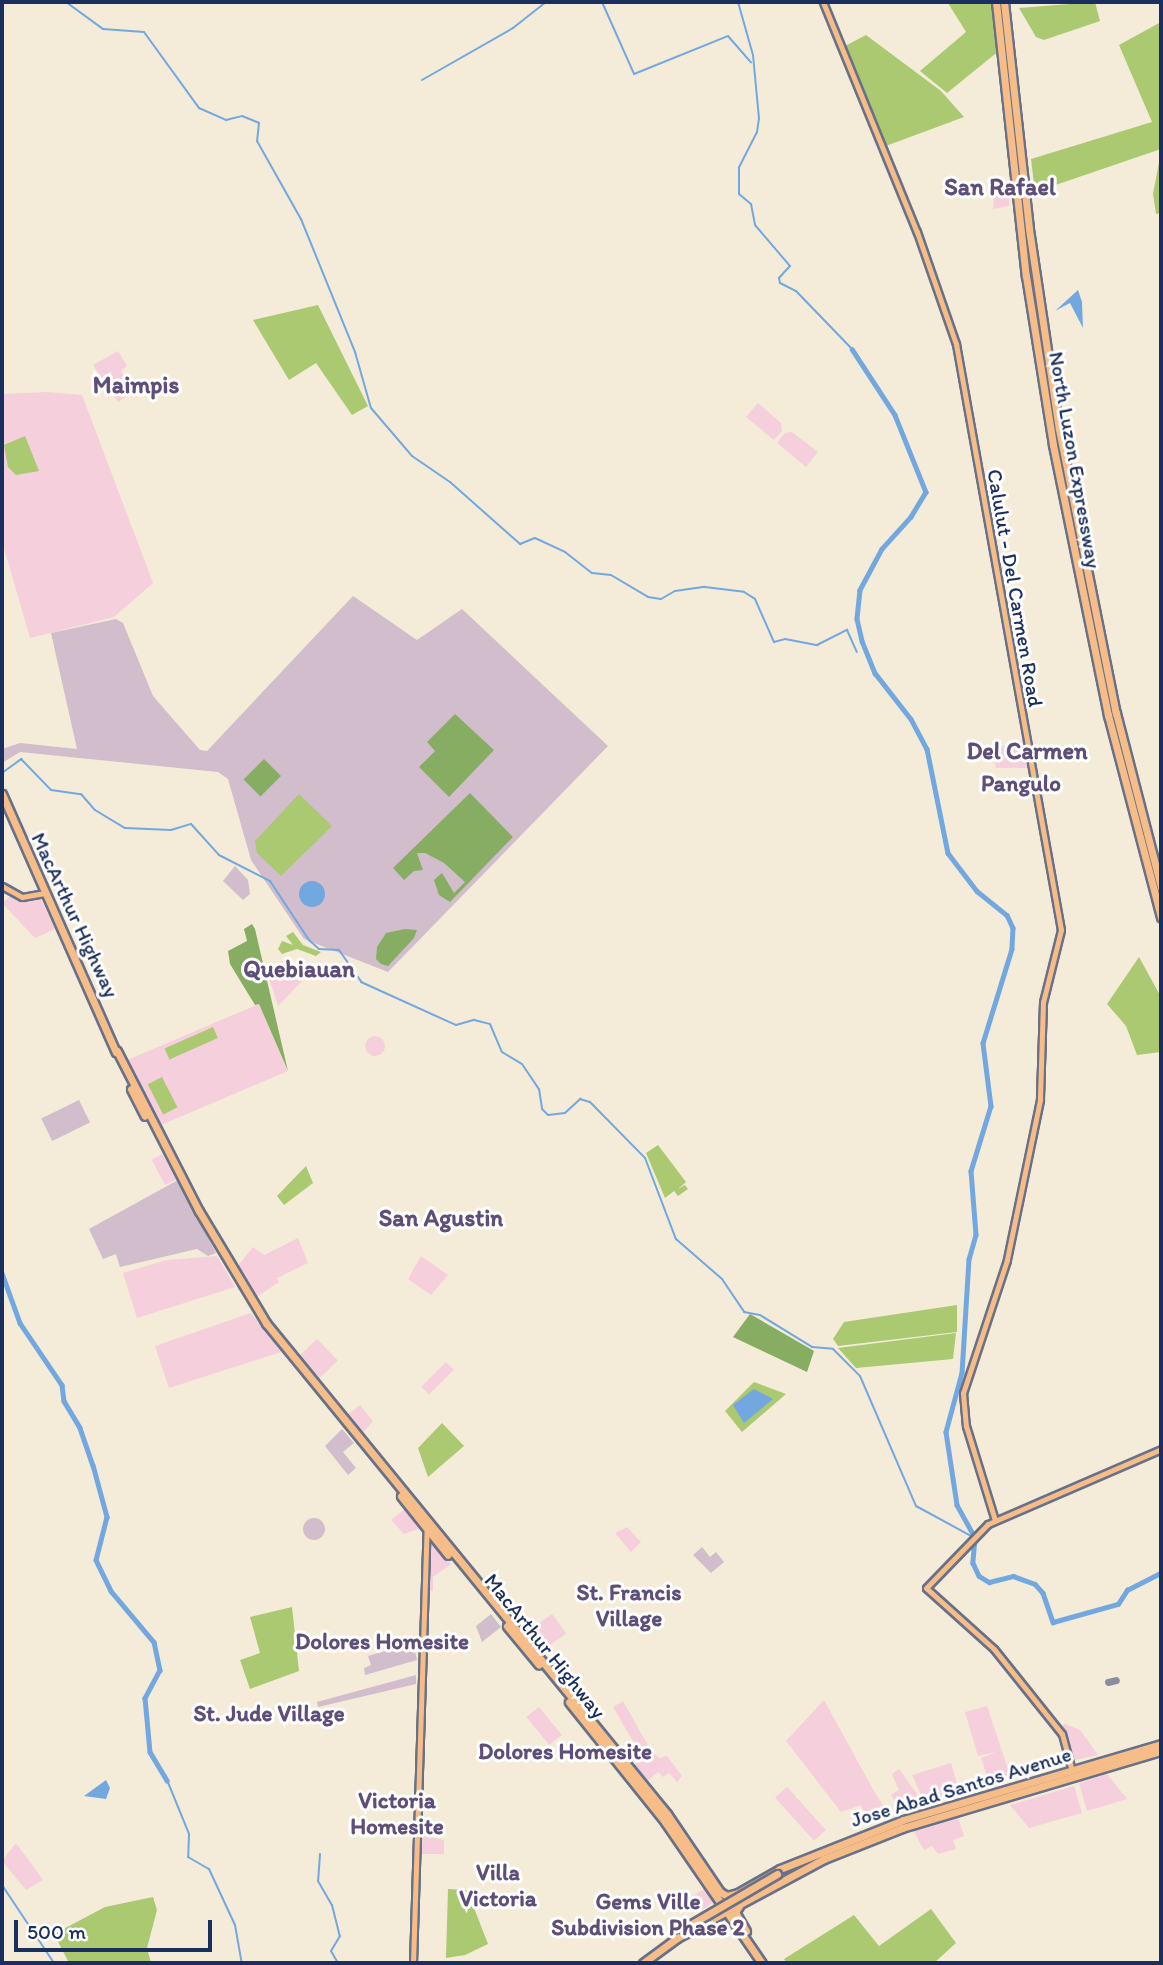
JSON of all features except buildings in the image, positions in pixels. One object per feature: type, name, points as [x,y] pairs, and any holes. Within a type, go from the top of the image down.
[{"type":"highway","name":"North Luzon Expressway","points":[[996,2],[1023,251],[1055,457],[1110,724],[1161,917]]},
{"type":"highway","name":"North Luzon Expressway","points":[[1004,2],[1028,229],[1059,429],[1116,713],[1161,887]]},
{"type":"highway","name":"MacArthur Highway","points":[[2,794],[117,1051],[173,1161],[258,1312],[724,1897],[764,1963]]},
{"type":"highway","name":"Jose Abad Santos Avenue","points":[[636,1963],[675,1937],[705,1924],[814,1864],[917,1824],[1104,1765],[1161,1744]]},
{"type":"highway","name":"Jose Abad Santos Avenue","points":[[724,1897],[738,1893],[800,1861],[944,1806],[1072,1771],[1161,1751]]},
{"type":"highway","points":[[938,1818],[944,1806]]},
{"type":"highway","points":[[917,1824],[930,1811]]},
{"type":"highway","points":[[675,1937],[800,1861]]},
{"type":"highway","points":[[778,1876],[814,1864]]},
{"type":"highway","points":[[675,1937],[724,1897],[730,1908]]},
{"type":"highway","points":[[701,1916],[705,1924]]},
{"type":"highway","name":"Jose Abad Santos Avenue","points":[[643,1963],[675,1937]]},
{"type":"main road","name":"Calulut - Del Carmen Road","points":[[823,2],[912,219],[956,344],[1061,930],[1046,985],[1041,1093],[1007,1260],[962,1393],[965,1426],[995,1520]]},
{"type":"main road","points":[[2,886],[22,897],[45,893]]},
{"type":"main road","points":[[1072,1771],[1062,1734],[978,1632],[926,1588],[973,1536],[995,1520],[1161,1449]]},
{"type":"main road","points":[[413,1963],[429,1527]]},
{"type":"shaded area","points":[[995,186],[1010,186],[1009,206],[993,209]]},
{"type":"shaded area","points":[[118,351],[127,366],[121,371],[133,391],[118,402],[93,365]]},
{"type":"shaded area","points":[[48,392],[82,395],[153,583],[114,617],[30,638],[2,541],[2,394]]},
{"type":"shaded area","points":[[758,403],[781,423],[782,431],[774,440],[746,417]]},
{"type":"shaded area","points":[[792,432],[818,452],[806,467],[777,443],[785,433]]},
{"type":"shaded area","points":[[353,596],[417,640],[462,609],[608,746],[388,972],[304,939],[251,860],[228,779],[218,772],[20,752],[2,763],[2,749],[20,743],[77,749],[51,633],[116,619],[123,623],[153,696],[200,750],[207,751]]},
{"type":"shaded area","points":[[1023,740],[1029,768],[996,768],[993,749]]},
{"type":"shaded area","points":[[235,866],[248,880],[250,894],[243,900],[223,881]]},
{"type":"shaded area","points":[[11,896],[40,897],[55,929],[35,938],[2,903]]},
{"type":"shaded area","points":[[284,960],[303,980],[278,1006],[267,972]]},
{"type":"shaded area","points":[[259,1004],[288,1071],[157,1127],[128,1059]]},
{"type":"shaded area","points":[[375,1036],[382,1039],[385,1046],[382,1053],[375,1056],[368,1053],[365,1046],[368,1039]]},
{"type":"shaded area","points":[[79,1100],[90,1122],[52,1141],[41,1118]]},
{"type":"shaded area","points":[[162,1154],[177,1179],[165,1185],[152,1160]]},
{"type":"shaded area","points":[[178,1180],[216,1253],[208,1256],[197,1249],[120,1267],[116,1254],[103,1259],[89,1229]]},
{"type":"shaded area","points":[[298,1238],[308,1263],[277,1278],[279,1282],[255,1298],[237,1267],[253,1247],[264,1255]]},
{"type":"shaded area","points":[[217,1256],[235,1287],[137,1318],[123,1273],[167,1260]]},
{"type":"shaded area","points":[[421,1256],[448,1275],[431,1295],[408,1279]]},
{"type":"shaded area","points":[[251,1313],[281,1352],[169,1388],[155,1346]]},
{"type":"shaded area","points":[[317,1339],[338,1361],[320,1378],[299,1356]]},
{"type":"shaded area","points":[[446,1362],[454,1370],[429,1395],[421,1387]]},
{"type":"shaded area","points":[[360,1405],[373,1421],[362,1434],[347,1415]]},
{"type":"shaded area","points":[[342,1429],[354,1443],[343,1452],[356,1468],[348,1475],[325,1446]]},
{"type":"shaded area","points":[[406,1508],[421,1528],[404,1534],[391,1520]]},
{"type":"shaded area","points":[[310,1518],[318,1518],[325,1525],[325,1533],[318,1540],[310,1540],[303,1533],[303,1525]]},
{"type":"shaded area","points":[[627,1527],[641,1542],[631,1552],[615,1533]]},
{"type":"shaded area","points":[[437,1543],[451,1564],[433,1577],[433,1591],[428,1591],[430,1547]]},
{"type":"shaded area","points":[[702,1547],[710,1557],[716,1552],[724,1562],[711,1573],[693,1555]]},
{"type":"shaded area","points":[[491,1614],[501,1627],[482,1642],[476,1626]]},
{"type":"shaded area","points":[[552,1614],[566,1633],[539,1653],[524,1634]]},
{"type":"shaded area","points":[[413,1643],[417,1660],[365,1675],[364,1668],[371,1665],[368,1656]]},
{"type":"shaded area","points":[[416,1675],[416,1684],[318,1707],[317,1702]]},
{"type":"shaded area","points":[[824,1700],[890,1816],[869,1824],[861,1805],[841,1812],[786,1741]]},
{"type":"shaded area","points":[[623,1701],[650,1749],[659,1758],[667,1756],[682,1776],[677,1782],[669,1773],[663,1777],[658,1772],[646,1782],[635,1768],[638,1750],[613,1707]]},
{"type":"shaded area","points":[[987,1706],[1011,1778],[990,1785],[981,1758],[996,1752],[978,1756],[965,1712]]},
{"type":"shaded area","points":[[539,1707],[562,1735],[549,1745],[527,1717]]},
{"type":"shaded area","points":[[1065,1724],[1080,1730],[1098,1755],[1071,1761],[1058,1729]]},
{"type":"shaded area","points":[[951,1763],[960,1794],[926,1806],[912,1775]]},
{"type":"shaded area","points":[[899,1769],[923,1805],[902,1812],[891,1795],[899,1790],[892,1774]]},
{"type":"shaded area","points":[[1107,1774],[1127,1799],[1087,1811],[1079,1783]]},
{"type":"shaded area","points":[[1074,1786],[1082,1813],[1029,1828],[1010,1805]]},
{"type":"shaded area","points":[[787,1787],[826,1830],[814,1841],[775,1798]]},
{"type":"shaded area","points":[[958,1817],[964,1836],[953,1840],[956,1849],[938,1854],[932,1846],[924,1850],[913,1830]]},
{"type":"shaded area","points":[[422,1835],[444,1840],[444,1854],[421,1854]]},
{"type":"shaded area","points":[[16,1843],[43,1880],[26,1890],[2,1861]]},
{"type":"shaded area","points":[[707,1887],[714,1902],[699,1912],[690,1897]]},
{"type":"green space","points":[[995,2],[1000,50],[947,93],[920,71],[966,32],[948,3]]},
{"type":"green space","points":[[998,2],[1003,2],[1055,436],[1024,245]]},
{"type":"green space","points":[[1095,2],[1100,21],[1044,40],[1036,37],[1019,8]]},
{"type":"green space","points":[[1161,22],[1161,149],[1035,192],[1031,159],[1152,122],[1119,45]]},
{"type":"green space","points":[[866,35],[941,91],[964,117],[883,147],[845,46]]},
{"type":"green space","points":[[1161,152],[1161,213],[1156,214],[1153,194]]},
{"type":"green space","points":[[318,305],[368,406],[352,415],[316,363],[289,380],[253,320]]},
{"type":"green space","points":[[25,436],[39,471],[16,475],[8,467],[4,445]]},
{"type":"green space","points":[[1058,452],[1161,893],[1161,914],[1121,762]]},
{"type":"green space","points":[[455,714],[494,750],[449,797],[419,767],[435,751],[427,742]]},
{"type":"green space","points":[[264,759],[281,776],[260,796],[243,780]]},
{"type":"green space","points":[[470,793],[513,837],[450,902],[439,895],[434,880],[442,873],[454,893],[465,882],[444,863],[425,853],[417,853],[423,870],[414,871],[404,880],[393,868]]},
{"type":"green space","points":[[299,794],[332,826],[281,876],[257,853],[255,841]]},
{"type":"green space","points":[[252,924],[288,1071],[259,1004],[255,1005],[230,964],[228,951],[247,941],[244,929]]},
{"type":"green space","points":[[405,929],[417,930],[414,938],[388,966],[381,964],[376,959],[377,947],[386,933]]},
{"type":"green space","points":[[293,932],[303,945],[321,952],[316,956],[297,949],[282,954],[278,949],[282,941],[293,945],[286,936]]},
{"type":"green space","points":[[1139,957],[1161,997],[1161,1052],[1137,1055],[1126,1026],[1107,1004]]},
{"type":"green space","points":[[213,1027],[218,1038],[169,1060],[165,1049]]},
{"type":"green space","points":[[162,1077],[177,1107],[163,1115],[148,1084]]},
{"type":"green space","points":[[658,1145],[686,1182],[678,1189],[685,1185],[688,1189],[678,1196],[674,1191],[665,1198],[646,1153]]},
{"type":"green space","points":[[306,1166],[313,1183],[284,1205],[277,1196]]},
{"type":"green space","points":[[957,1305],[957,1332],[838,1346],[833,1339],[844,1322]]},
{"type":"green space","points":[[750,1314],[814,1351],[807,1372],[733,1337]]},
{"type":"green space","points":[[956,1333],[953,1359],[856,1368],[838,1348]]},
{"type":"green space","points":[[754,1382],[786,1394],[742,1432],[725,1411]]},
{"type":"green space","points":[[442,1423],[464,1446],[428,1477],[418,1448]]},
{"type":"green space","points":[[292,1607],[299,1671],[250,1689],[240,1660],[260,1653],[250,1617]]},
{"type":"green space","points":[[448,1889],[467,1890],[488,1944],[465,1955],[446,1958]]},
{"type":"green space","points":[[153,1897],[157,1910],[147,1948],[151,1963],[69,1963],[54,1934],[105,1907]]},
{"type":"green space","points":[[931,1909],[956,1943],[934,1963],[787,1963],[784,1959],[854,1915],[879,1946]]},
{"type":"water","points":[[1078,290],[1082,302],[1083,328],[1070,303],[1055,311]]},
{"type":"water","points":[[312,881],[321,885],[325,894],[321,903],[312,907],[303,903],[299,894],[303,885]]},
{"type":"water","points":[[754,1389],[773,1399],[744,1423],[733,1405]]},
{"type":"water","points":[[106,1780],[110,1788],[106,1799],[84,1796]]},
{"type":"waterway","points":[[66,2],[103,29],[144,32],[199,108],[226,120],[242,116],[259,123],[257,141],[301,219],[355,352],[371,408],[412,456],[450,482],[520,544],[535,538],[565,552],[592,573],[611,575],[648,597],[661,599],[675,591],[705,587],[744,592],[755,599],[774,642],[785,639],[817,645],[847,630],[857,652]]},
{"type":"waterway","points":[[422,80],[513,28],[546,2]]},
{"type":"waterway","points":[[602,2],[634,74],[728,36],[751,62]]},
{"type":"waterway","points":[[738,2],[753,55],[759,118],[757,132],[739,167],[739,194],[751,204],[755,225],[790,266],[779,278],[780,283],[796,291],[852,349]]},
{"type":"waterway","points":[[852,349],[895,415],[926,492],[911,517],[882,549],[860,590],[857,619],[862,641],[875,673],[911,719],[927,749],[948,853],[977,891],[1007,915],[1013,928],[1012,949],[983,1043],[991,1106],[971,1171],[976,1235],[969,1259],[962,1373],[946,1432],[957,1505],[975,1538],[973,1563],[979,1576],[989,1582],[1013,1576],[1035,1584],[1043,1593],[1053,1622],[1118,1604],[1127,1590],[1161,1573]]},
{"type":"waterway","points":[[2,773],[21,759],[51,790],[81,794],[95,810],[125,828],[171,830],[191,824],[219,855],[270,881],[309,940],[319,949],[339,950],[361,982],[456,1025],[474,1020],[490,1024],[502,1052],[522,1064],[539,1089],[542,1109],[548,1115],[565,1113],[580,1099],[590,1102],[645,1158],[676,1239],[722,1279],[744,1312],[760,1315],[812,1347],[833,1349],[860,1376],[916,1506],[973,1537]]},
{"type":"waterway","points":[[2,1273],[20,1323],[62,1385],[64,1401],[80,1428],[93,1465],[107,1517],[96,1560],[111,1591],[154,1642],[160,1670],[145,1698],[150,1752],[167,1780]]},
{"type":"waterway","points":[[167,1780],[189,1834],[188,1857],[209,1869],[235,1925],[242,1963]]},
{"type":"waterway","points":[[320,1854],[318,1881],[332,1905],[340,1936],[331,1951],[338,1963]]},
{"type":"waterway","points":[[2,1885],[54,1963]]},
{"type":"taxiway","points":[[1108,1682],[1116,1680]]},
{"type":"district","name":"San Rafael","points":[[1000,187]]},
{"type":"district","name":"Maimpis","points":[[136,385]]},
{"type":"district","name":"Del Carmen","points":[[1027,751]]},
{"type":"district","name":"Pangulo","points":[[1021,783]]},
{"type":"district","name":"Quebiauan","points":[[299,969]]},
{"type":"district","name":"San Agustin","points":[[441,1218]]},
{"type":"district","name":"St. Francis Village","points":[[629,1605]]},
{"type":"district","name":"Dolores Homesite","points":[[382,1641]]},
{"type":"district","name":"St. Jude Village","points":[[269,1713]]},
{"type":"district","name":"Dolores Homesite","points":[[565,1751]]},
{"type":"district","name":"Victoria Homesite","points":[[397,1813]]},
{"type":"district","name":"Villa Victoria","points":[[498,1885]]},
{"type":"district","name":"Gems Ville Subdivision Phase 2","points":[[648,1914]]}]
